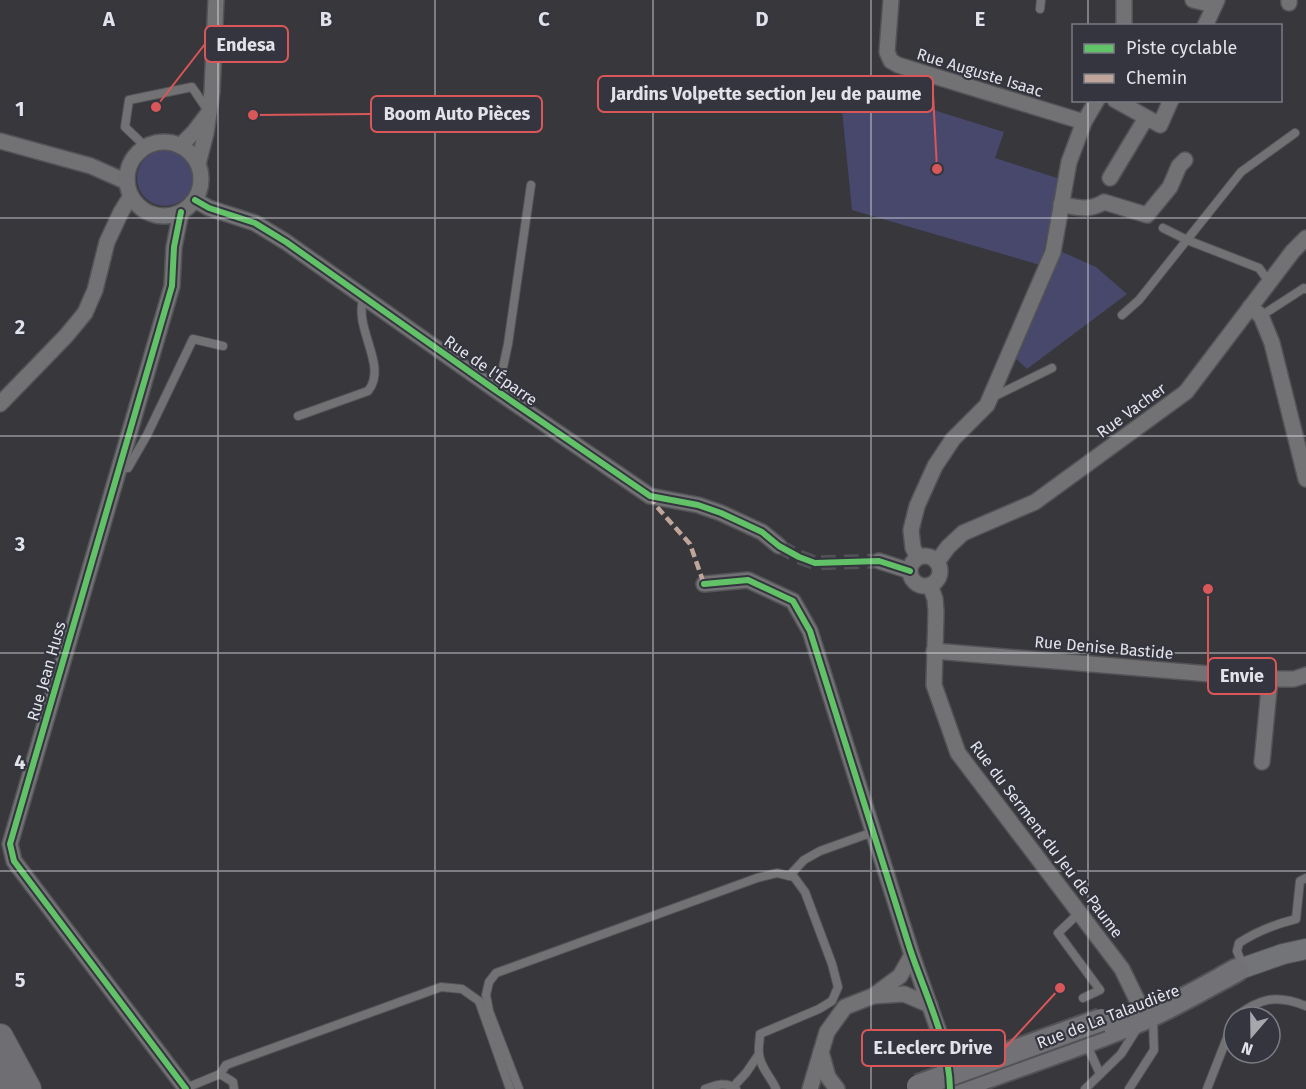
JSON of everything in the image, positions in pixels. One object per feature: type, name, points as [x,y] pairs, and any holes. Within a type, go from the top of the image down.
[{"type":"highway","points":[[0,1037],[28,1089]]},
{"type":"highway","points":[[0,1075],[8,1089]]},
{"type":"main road","name":"Rue de La Talaudière","points":[[952,1089],[1086,1041],[1146,1012],[1211,985],[1240,968],[1306,949]]},
{"type":"main road","name":"Rue de La Talaudière","points":[[915,1088],[1101,1020],[1146,1012]]},
{"type":"street","points":[[198,164],[206,133],[212,92],[216,0]]},
{"type":"street","name":"Rue Auguste Isaac","points":[[891,0],[887,52],[891,61],[1084,122]]},
{"type":"street","points":[[1124,0],[1124,24]]},
{"type":"street","points":[[1193,0],[1216,3],[1206,24]]},
{"type":"street","points":[[918,557],[913,548],[911,530],[916,506],[935,466],[953,439],[987,405],[1053,252],[1069,162],[1084,122],[1096,102]]},
{"type":"street","points":[[1118,102],[1160,125],[1170,102]]},
{"type":"street","points":[[180,146],[209,113]]},
{"type":"street","points":[[1110,178],[1146,118]]},
{"type":"street","points":[[0,141],[91,166],[129,189]]},
{"type":"street","points":[[115,225],[151,213],[170,216],[189,207],[195,200],[200,188],[201,176],[198,164],[193,156],[180,146],[168,142],[146,147],[136,154],[127,172],[129,189],[137,204],[151,213],[174,247]]},
{"type":"street","points":[[1061,204],[1088,208],[1104,202],[1147,215],[1170,187],[1179,166],[1185,160]]},
{"type":"street","points":[[91,166],[130,164]]},
{"type":"street","points":[[0,404],[66,336],[85,313],[94,291],[107,242],[129,189]]},
{"type":"street","name":"Rue de l'Éparre","points":[[195,200],[209,208],[255,223],[286,242],[650,496],[721,513],[762,532],[779,546]]},
{"type":"street","name":"Rue Jean Huss","points":[[181,212],[174,247],[172,286],[5,841],[14,861],[186,1088]]},
{"type":"street","name":"Rue Vacher","points":[[937,562],[963,532],[1035,502],[1186,392],[1255,312],[1269,282],[1306,238]]},
{"type":"street","points":[[1255,312],[1272,343],[1306,479]]},
{"type":"street","points":[[918,557],[930,557],[937,562],[939,575],[930,585],[925,586],[913,580],[910,571],[912,563],[918,557]]},
{"type":"street","points":[[879,561],[910,571]]},
{"type":"street","points":[[704,584],[748,579],[793,601],[810,631],[912,955],[940,1035],[952,1089]]},
{"type":"street","name":"Rue du Serment du Jeu de Paume","points":[[930,585],[935,598],[936,612],[934,685],[958,753],[1122,969],[1146,1012]]},
{"type":"street","name":"Rue Denise Bastide","points":[[934,651],[1270,679],[1294,679],[1306,675]]},
{"type":"street","points":[[1262,762],[1270,679]]},
{"type":"street","points":[[810,1089],[827,1032],[845,1007],[873,996],[900,976],[912,955]]},
{"type":"street","points":[[873,996],[904,994],[930,1005]]},
{"type":"street","points":[[821,1049],[828,1077],[837,1089]]},
{"type":"lane","points":[[1040,9],[1041,0]]},
{"type":"lane","points":[[146,147],[125,126],[129,100],[192,87],[209,113]]},
{"type":"lane","points":[[1122,315],[1140,300],[1241,172],[1295,134]]},
{"type":"lane","points":[[494,389],[502,372],[508,344],[531,185]]},
{"type":"lane","points":[[1163,228],[1187,240],[1259,268],[1269,282]]},
{"type":"lane","points":[[1255,312],[1306,289]]},
{"type":"lane","points":[[298,416],[368,391],[373,384],[375,370],[364,331],[360,305],[363,297]]},
{"type":"lane","points":[[119,468],[128,468],[147,435],[194,339],[223,346]]},
{"type":"lane","points":[[990,398],[1052,368]]},
{"type":"lane","points":[[789,876],[804,860],[820,851],[873,832]]},
{"type":"lane","points":[[519,1089],[489,1011],[486,995],[489,982],[496,974],[757,878],[777,873],[794,877],[805,892],[832,964],[838,987],[832,1001],[819,1009],[760,1034],[759,1054],[763,1067],[776,1089]]},
{"type":"lane","points":[[1240,968],[1239,943],[1260,931],[1296,919],[1300,881],[1306,878]]},
{"type":"lane","points":[[1079,913],[1058,933],[1100,990],[1083,998]]},
{"type":"lane","points":[[186,1088],[220,1074],[226,1065],[441,987],[462,989],[478,1001],[510,1089]]},
{"type":"lane","points":[[1256,1005],[1263,1000],[1290,999],[1306,1006]]},
{"type":"lane","points":[[1086,1089],[1121,1054],[1146,1012]]},
{"type":"lane","points":[[1129,1089],[1154,1050],[1146,1012]]},
{"type":"lane","points":[[1086,1041],[1100,1074]]},
{"type":"lane","points":[[1207,1089],[1222,1052]]},
{"type":"lane","points":[[705,1089],[720,1083],[735,1088],[759,1054]]},
{"type":"lane","points":[[220,1074],[233,1085]]},
{"type":"shaded area","points":[[840,90],[892,97],[1004,132],[995,158],[1060,179],[1040,265],[852,210]]},
{"type":"shaded area","points":[[159,150],[171,150],[181,154],[189,162],[193,178],[189,194],[181,202],[171,206],[159,206],[149,202],[141,194],[137,184],[137,172],[141,162],[149,154]]},
{"type":"shaded area","points":[[1060,251],[1096,267],[1127,294],[1027,369],[1013,356]]},
{"type":"tunnel","points":[[779,546],[815,563],[879,561]]},
{"type":"marked path","points":[[650,496],[690,544],[704,584]]},
{"type":"cycle path","points":[[195,200],[209,208],[255,223],[286,242],[650,496],[698,505],[721,513],[762,532],[779,546],[815,563],[879,561],[910,571]]},
{"type":"cycle path","points":[[181,212],[174,247],[172,286],[10,844],[14,861],[186,1089]]},
{"type":"cycle path","points":[[704,584],[748,580],[793,601],[810,631],[910,949],[941,1035],[949,1071],[950,1089]]},
{"type":"place","name":"Endesa","points":[[156,107]]},
{"type":"place","name":"Boom Auto Pièces","points":[[253,115]]},
{"type":"place","name":"Jardins Volpette section Jeu de paume","points":[[937,169]]},
{"type":"place","name":"Envie","points":[[1208,589]]},
{"type":"place","name":"E.Leclerc Drive","points":[[1060,988]]}]
